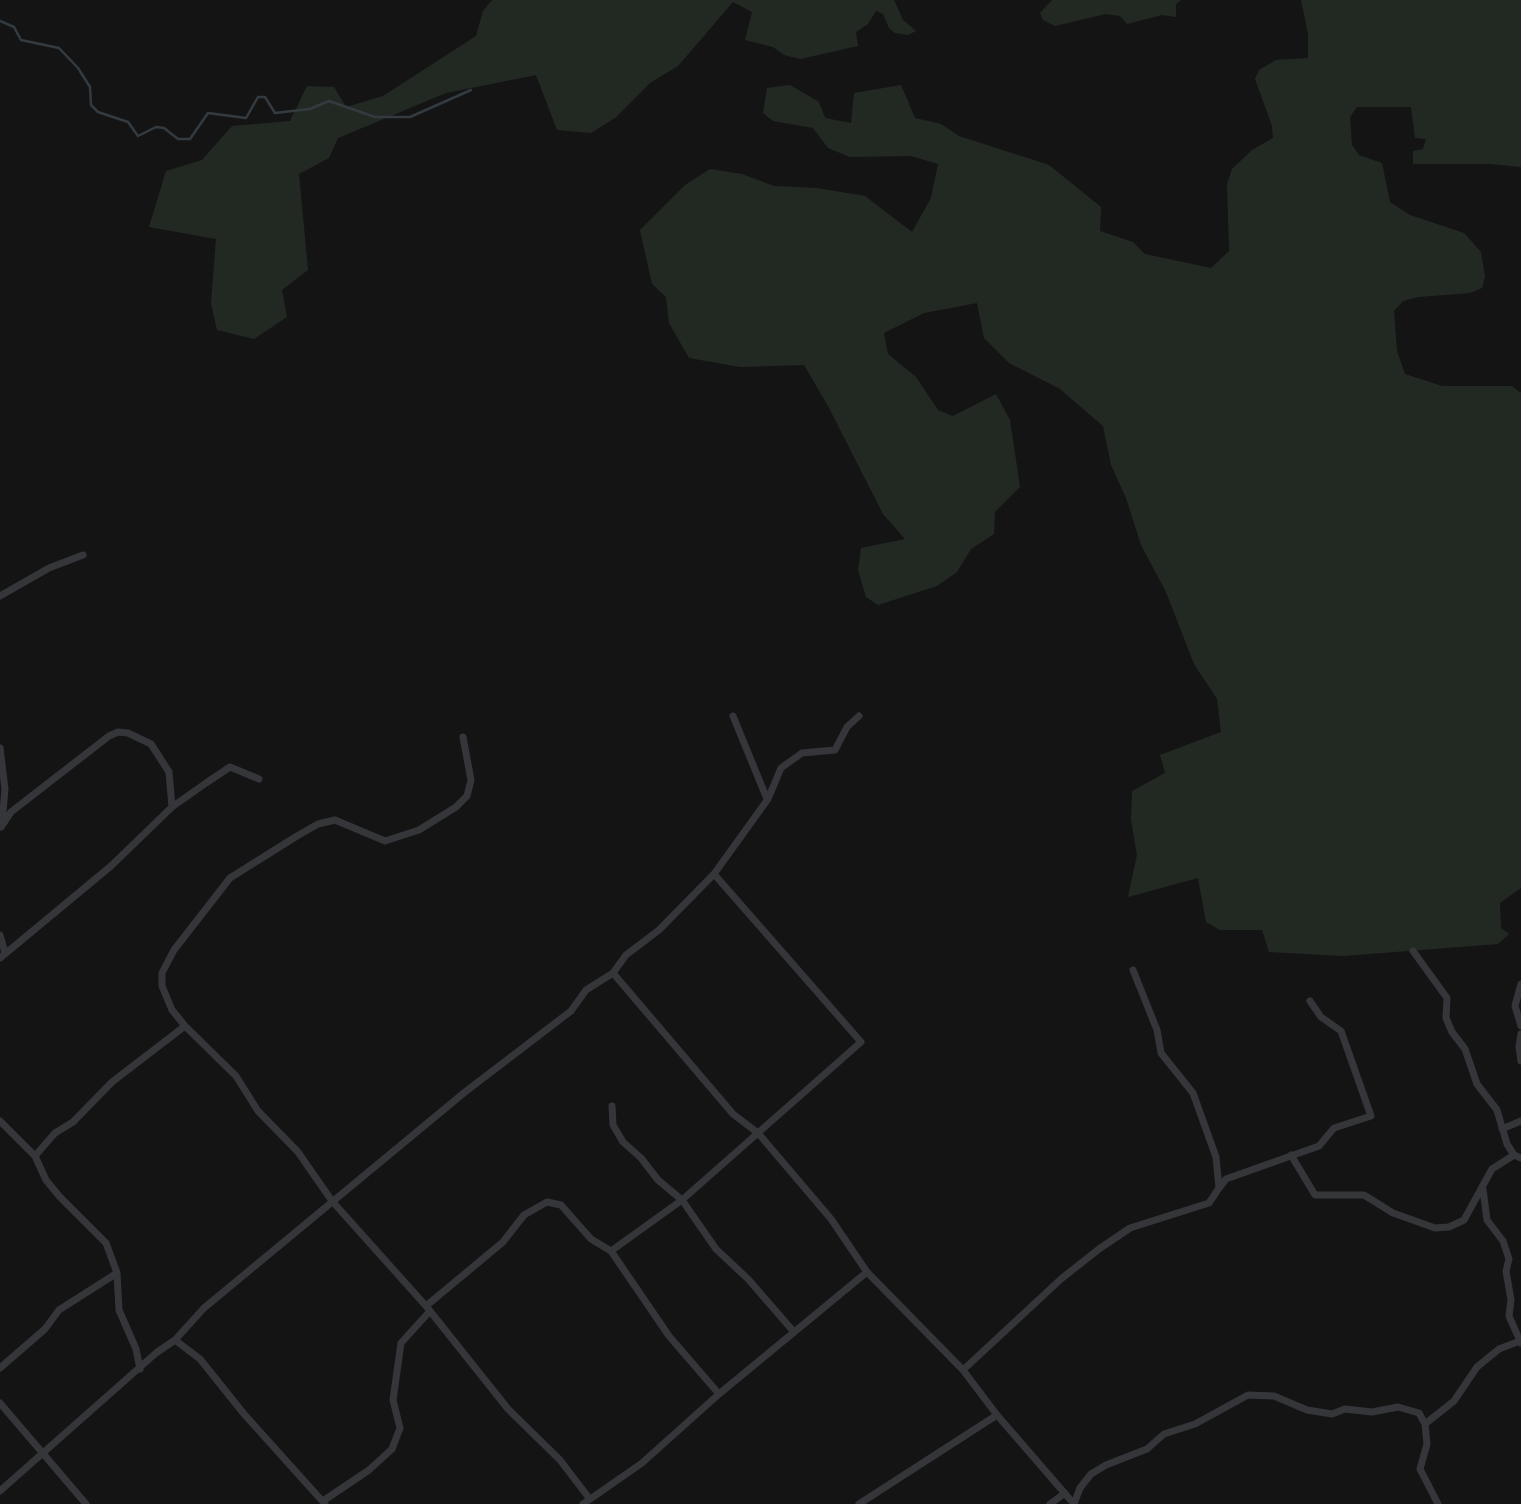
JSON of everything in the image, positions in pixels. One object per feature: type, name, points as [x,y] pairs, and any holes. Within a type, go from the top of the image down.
[{"type":"street","points":[[0,596],[50,568],[83,555]]},
{"type":"street","points":[[733,716],[768,799]]},
{"type":"street","points":[[0,1491],[175,1340],[204,1308],[332,1201],[361,1181],[465,1092],[571,1011],[586,990],[613,973],[626,955],[659,930],[714,874],[768,799],[781,768],[802,753],[835,750],[848,727],[859,716]]},
{"type":"street","points":[[1,829],[11,812],[109,736],[118,732],[128,733],[151,744],[169,772],[172,807]]},
{"type":"street","points":[[463,737],[471,780],[469,789],[467,796],[441,818],[419,830],[385,841],[343,822],[328,821],[318,824],[230,878],[174,950],[162,973],[166,998],[185,1026],[236,1076],[258,1111],[298,1152],[332,1201],[428,1308],[508,1409],[560,1461],[586,1501],[642,1463],[719,1394],[867,1272]]},
{"type":"street","points":[[0,748],[5,789],[1,829]]},
{"type":"street","points":[[3,955],[111,866],[172,807],[230,767],[259,779]]},
{"type":"street","points":[[611,1251],[682,1200],[861,1042],[714,874]]},
{"type":"street","points":[[0,935],[3,955]]},
{"type":"street","points":[[1291,1155],[1315,1195],[1364,1195],[1393,1213],[1435,1228],[1448,1227],[1464,1220],[1492,1169],[1518,1156],[1502,1129],[1497,1110],[1470,1071],[1465,1049],[1452,1032],[1446,1017],[1447,998],[1413,951]]},
{"type":"street","points":[[1133,970],[1157,1030],[1161,1053],[1193,1093],[1216,1157],[1219,1188]]},
{"type":"street","points":[[613,973],[733,1114],[758,1133],[831,1219],[867,1272],[963,1370],[997,1415],[1074,1504]]},
{"type":"street","points":[[1521,984],[1515,1006],[1521,1026]]},
{"type":"street","points":[[963,1370],[1061,1279],[1130,1228],[1209,1203],[1226,1179],[1245,1169],[1319,1146],[1334,1128],[1348,1121],[1371,1116],[1341,1031],[1321,1017],[1310,1001]]},
{"type":"street","points":[[35,1156],[49,1139],[74,1122],[113,1082],[185,1026]]},
{"type":"street","points":[[1521,1038],[1521,1061]]},
{"type":"street","points":[[612,1106],[613,1125],[623,1142],[641,1158],[658,1180],[682,1200],[716,1249],[748,1279],[794,1332]]},
{"type":"street","points":[[0,1121],[35,1156],[59,1196],[106,1243],[117,1273],[119,1310],[136,1349],[140,1369]]},
{"type":"street","points":[[1502,1129],[1521,1121]]},
{"type":"street","points":[[1425,1424],[1454,1401],[1477,1367],[1499,1349],[1520,1342],[1509,1316],[1511,1300],[1506,1271],[1509,1259],[1503,1241],[1487,1220],[1482,1187]]},
{"type":"street","points":[[175,1340],[200,1359],[325,1503],[369,1471],[392,1449],[400,1428],[393,1400],[401,1343],[428,1308],[503,1242],[524,1215],[547,1202],[561,1205],[591,1239],[611,1251],[669,1336],[719,1394]]},
{"type":"street","points":[[0,1368],[45,1329],[59,1310],[117,1273]]},
{"type":"street","points":[[1074,1504],[1080,1488],[1091,1474],[1106,1465],[1147,1449],[1164,1434],[1195,1424],[1248,1395],[1275,1396],[1307,1410],[1332,1414],[1345,1409],[1372,1412],[1398,1407],[1419,1413],[1425,1424],[1427,1444],[1420,1469],[1438,1504]]},
{"type":"street","points":[[0,1403],[29,1433],[86,1504]]},
{"type":"street","points":[[859,1504],[997,1415]]},
{"type":"street","points":[[1050,1504],[1065,1493]]},
{"type":"shaded area","points":[[492,0],[894,0],[903,20],[916,31],[908,35],[895,33],[889,28],[883,14],[876,11],[868,24],[856,32],[858,46],[800,59],[784,55],[773,47],[745,40],[752,12],[733,2],[678,66],[650,83],[615,118],[591,133],[557,130],[536,75],[446,93],[338,138],[329,158],[299,174],[308,270],[282,290],[287,317],[254,339],[217,330],[211,303],[216,239],[149,227],[166,171],[202,160],[232,126],[290,121],[307,86],[334,87],[346,107],[383,96],[476,36],[483,11]]},
{"type":"shaded area","points":[[1052,0],[1181,0],[1176,4],[1176,17],[1162,15],[1127,24],[1120,16],[1106,14],[1055,26],[1043,20],[1040,13]]},
{"type":"shaded area","points":[[1301,0],[1521,0],[1521,167],[1490,164],[1413,164],[1413,151],[1423,149],[1426,139],[1415,138],[1411,107],[1357,107],[1350,117],[1352,145],[1359,155],[1382,163],[1390,202],[1410,215],[1464,233],[1481,252],[1485,276],[1482,288],[1470,293],[1418,297],[1403,301],[1394,311],[1397,351],[1405,374],[1442,386],[1512,386],[1521,393],[1521,888],[1500,903],[1501,928],[1509,934],[1498,944],[1343,956],[1269,952],[1262,930],[1220,930],[1206,922],[1198,878],[1128,897],[1137,855],[1131,820],[1132,791],[1165,773],[1160,755],[1221,732],[1217,699],[1194,664],[1166,592],[1141,545],[1126,498],[1111,465],[1103,426],[1060,389],[1009,363],[984,338],[977,303],[924,313],[884,333],[888,354],[916,377],[938,410],[953,416],[996,394],[1010,420],[1020,487],[995,512],[994,534],[971,549],[957,572],[937,586],[878,605],[866,597],[858,570],[861,548],[905,539],[883,514],[804,365],[740,367],[689,358],[669,323],[666,297],[652,284],[640,230],[685,185],[710,169],[742,174],[774,186],[817,188],[865,196],[912,232],[931,198],[938,164],[911,156],[850,157],[828,148],[813,128],[773,121],[763,113],[767,88],[790,85],[819,102],[825,118],[851,123],[854,93],[901,85],[915,118],[941,124],[959,136],[1049,165],[1101,207],[1100,231],[1133,242],[1145,254],[1211,268],[1229,251],[1227,184],[1232,169],[1252,150],[1273,138],[1272,126],[1255,79],[1259,70],[1276,60],[1308,58],[1308,34]]},
{"type":"waterway","points":[[0,21],[14,27],[21,40],[59,48],[78,68],[90,87],[91,105],[98,112],[128,122],[138,136],[156,127],[164,128],[178,139],[190,139],[208,113],[246,118],[258,97],[265,97],[275,113],[310,109],[329,101],[375,117],[410,117],[471,90]]}]
